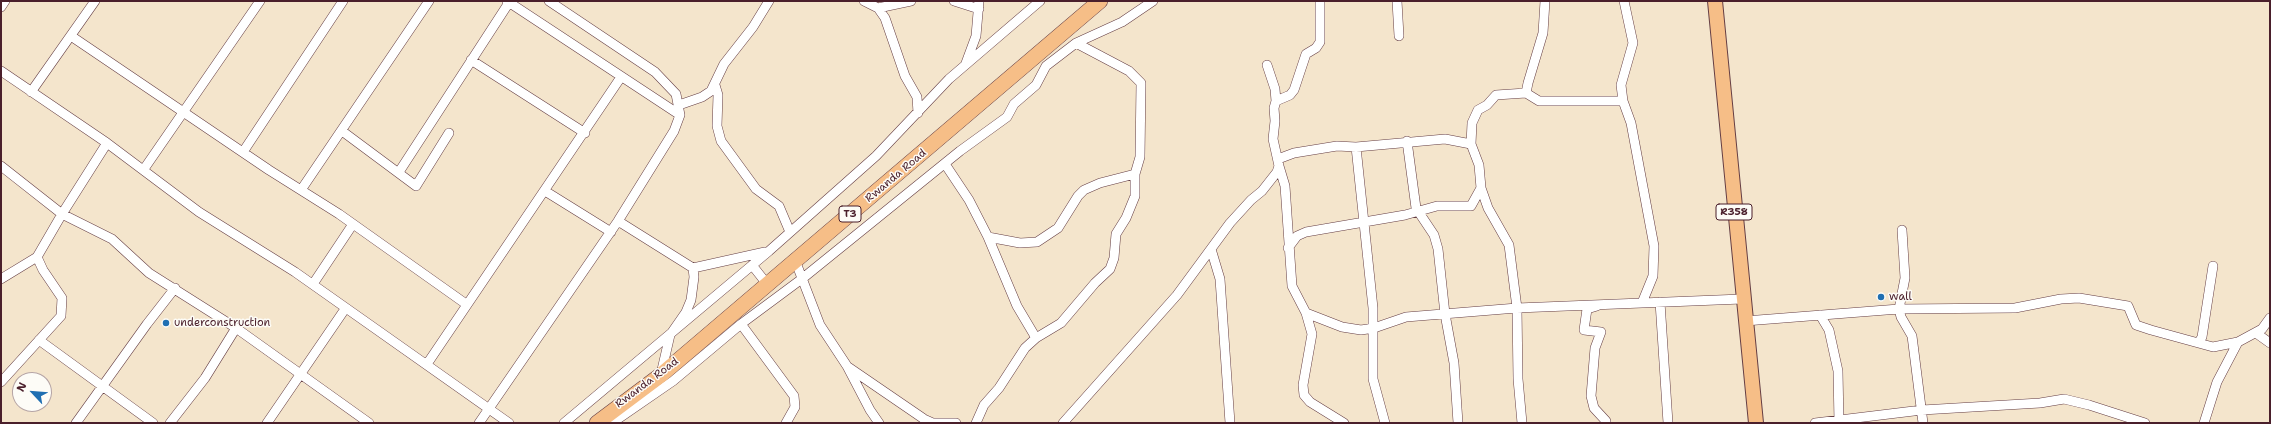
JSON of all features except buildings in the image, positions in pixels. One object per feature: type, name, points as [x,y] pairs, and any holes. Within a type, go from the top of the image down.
[{"type":"highway","name":"Rwanda Road","points":[[606,421],[1100,1]]},
{"type":"main road","name":"R358","points":[[1716,1],[1744,321],[1756,423]]},
{"type":"street","points":[[1,7],[5,1]]},
{"type":"street","points":[[31,92],[95,1]]},
{"type":"street","points":[[144,169],[260,1]]},
{"type":"street","points":[[243,152],[344,1]]},
{"type":"street","points":[[301,190],[429,1]]},
{"type":"street","points":[[399,172],[509,1],[680,115]]},
{"type":"street","points":[[479,423],[611,232],[674,131],[680,115],[680,105],[676,94],[655,72],[549,1]]},
{"type":"street","points":[[680,105],[702,97],[711,91],[724,64],[748,33],[769,1]]},
{"type":"street","points":[[864,1],[878,8],[885,18],[905,76],[917,97],[918,113]]},
{"type":"street","points":[[878,8],[911,1]]},
{"type":"street","points":[[954,1],[979,5],[976,36],[965,65]]},
{"type":"street","points":[[564,423],[769,251],[876,156],[949,79],[1040,1]]},
{"type":"street","points":[[606,421],[673,381],[741,324],[803,278],[964,148],[1007,117],[1014,104],[1036,85],[1044,69],[1076,43],[1122,22],[1153,1]]},
{"type":"street","points":[[1276,101],[1292,93],[1306,54],[1316,48],[1320,42],[1320,1]]},
{"type":"street","points":[[1397,1],[1399,36]]},
{"type":"street","points":[[1526,93],[1543,32],[1545,1]]},
{"type":"street","points":[[1624,1],[1633,42],[1621,85],[1623,101],[1631,123],[1654,246],[1653,276],[1642,304]]},
{"type":"street","points":[[71,36],[184,113],[353,224],[466,304]]},
{"type":"street","points":[[976,423],[984,405],[999,388],[1019,354],[1036,338],[1062,323],[1095,283],[1110,268],[1114,258],[1116,234],[1126,218],[1135,196],[1135,174],[1140,157],[1141,83],[1129,71],[1076,43]]},
{"type":"street","points":[[471,60],[584,133]]},
{"type":"street","points":[[1267,64],[1275,89],[1276,101],[1274,108],[1275,121],[1273,133],[1278,163],[1285,186],[1288,248],[1292,286],[1306,313],[1312,341],[1303,385],[1304,395],[1310,402],[1344,423]]},
{"type":"street","points":[[1,71],[107,142],[199,212],[313,284],[345,309],[427,364],[509,423]]},
{"type":"street","points":[[427,364],[466,304],[545,191],[621,77]]},
{"type":"street","points":[[715,85],[718,95],[717,126],[721,141],[756,189],[779,206],[790,232]]},
{"type":"street","points":[[1522,423],[1518,379],[1518,308],[1509,245],[1488,208],[1481,188],[1479,165],[1471,144],[1472,122],[1478,110],[1487,105],[1496,94],[1526,93],[1539,101],[1623,101]]},
{"type":"street","points":[[342,131],[416,186],[449,133]]},
{"type":"street","points":[[1063,423],[1177,295],[1230,223],[1268,184],[1278,163],[1299,152],[1337,146],[1356,147],[1407,141],[1445,139],[1471,144]]},
{"type":"street","points":[[1407,141],[1418,212],[1434,235],[1438,249],[1445,314],[1454,363],[1458,423]]},
{"type":"street","points":[[1,280],[37,257],[107,142]]},
{"type":"street","points":[[1356,147],[1374,328],[1373,379],[1385,423]]},
{"type":"street","points":[[945,164],[969,200],[988,237],[1017,306],[1036,338]]},
{"type":"street","points":[[1,166],[62,214],[112,239],[149,273],[175,288],[236,328],[369,423]]},
{"type":"street","points":[[988,237],[1020,243],[1037,242],[1058,228],[1078,196],[1084,190],[1100,183],[1135,174]]},
{"type":"street","points":[[1288,248],[1297,236],[1306,232],[1418,212],[1437,206],[1471,206],[1481,188]]},
{"type":"street","points":[[545,191],[611,232]]},
{"type":"street","points":[[618,221],[693,268],[746,258],[769,251]]},
{"type":"street","points":[[313,284],[353,224]]},
{"type":"street","points":[[1902,230],[1906,278],[1899,309],[1902,320],[1912,336],[1923,423]]},
{"type":"street","points":[[1211,249],[1220,279],[1230,423]]},
{"type":"street","points":[[1,382],[57,321],[63,309],[62,298],[42,270],[37,257]]},
{"type":"street","points":[[795,260],[820,325],[847,366],[870,410],[880,423]]},
{"type":"street","points":[[752,265],[767,284]]},
{"type":"street","points":[[2199,342],[2202,337],[2213,266]]},
{"type":"street","points":[[661,375],[670,335],[686,312],[691,300],[694,276],[693,268]]},
{"type":"street","points":[[76,423],[102,385],[175,288]]},
{"type":"street","points":[[1744,321],[1899,309],[2015,308],[2061,299],[2079,298],[2128,306],[2136,325],[2217,347],[2238,342],[2256,333],[2262,329],[2270,318]]},
{"type":"street","points":[[1306,313],[1354,330],[1374,328],[1406,317],[1518,308],[1742,299]]},
{"type":"street","points":[[1660,302],[1668,423]]},
{"type":"street","points":[[1604,304],[1587,310],[1584,330],[1601,332],[1595,348],[1591,396],[1594,408],[1606,422]]},
{"type":"street","points":[[267,423],[345,309]]},
{"type":"street","points":[[1820,315],[1830,333],[1838,371],[1839,422]]},
{"type":"street","points":[[741,324],[794,396],[795,407],[786,423]]},
{"type":"street","points":[[170,423],[205,378],[236,328]]},
{"type":"street","points":[[2256,333],[2270,343]]},
{"type":"street","points":[[39,340],[153,423]]},
{"type":"street","points":[[2204,423],[2217,382],[2238,342]]},
{"type":"street","points":[[847,366],[924,419],[933,422],[956,423]]},
{"type":"street","points":[[1815,423],[1839,422],[1922,410],[2040,403],[2064,400],[2089,405],[2145,423]]},
{"type":"place","name":"wall","points":[[1881,297]]},
{"type":"place","name":"underconstruction","points":[[166,323]]}]
